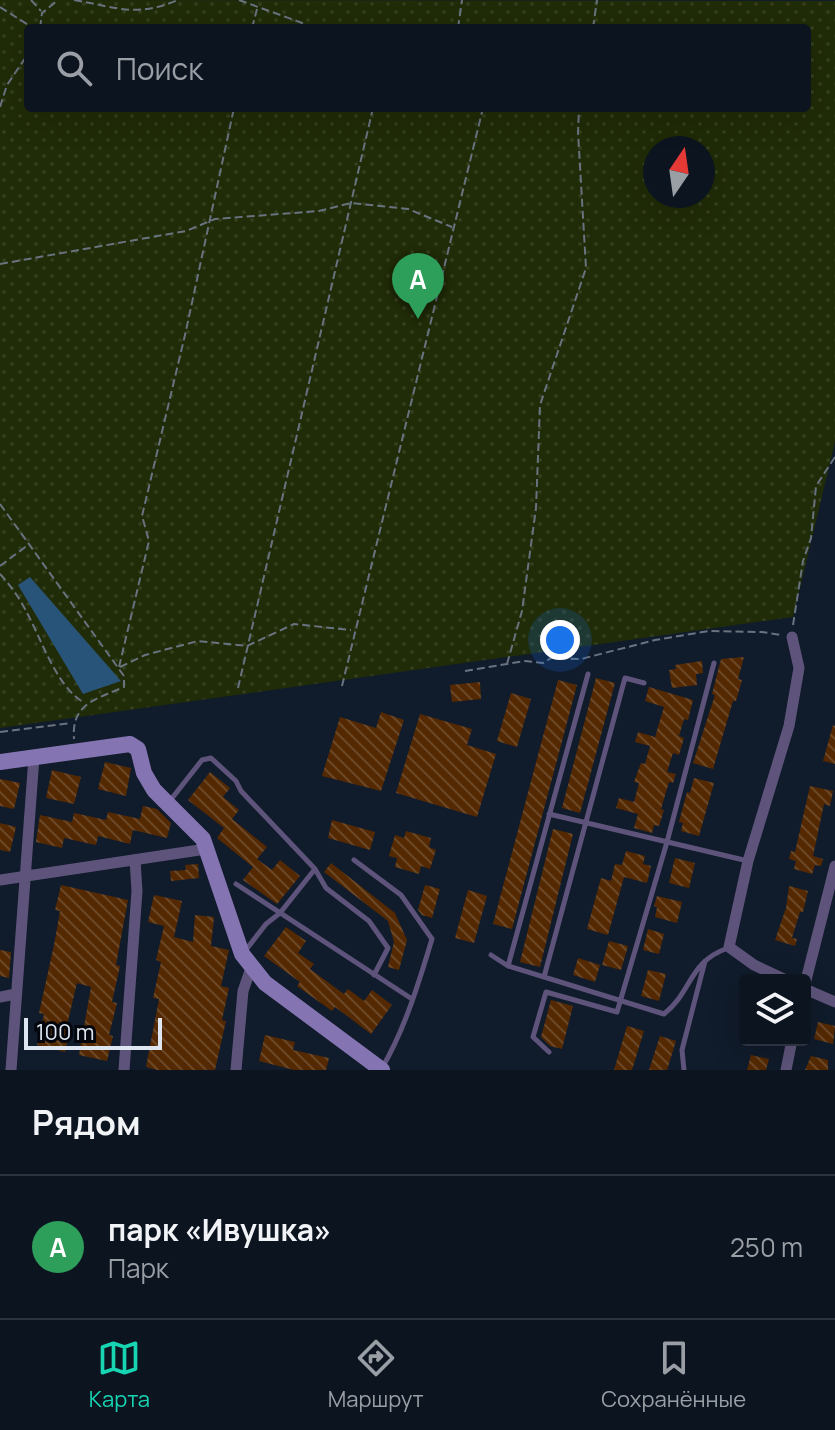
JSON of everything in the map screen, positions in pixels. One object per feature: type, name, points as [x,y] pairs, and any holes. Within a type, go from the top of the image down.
[{"type":"street","points":[[773,974],[729,947],[748,861],[789,726],[799,668],[792,637]]},
{"type":"street","points":[[0,762],[130,744],[138,749],[144,773],[154,790],[197,830],[247,961],[265,983],[382,1070]]},
{"type":"street","points":[[11,1070],[34,757]]},
{"type":"street","points":[[0,880],[206,849]]},
{"type":"street","points":[[124,1070],[137,891],[135,860]]},
{"type":"street","points":[[808,974],[835,866]]},
{"type":"street","points":[[236,1070],[247,961]]},
{"type":"street","points":[[811,989],[835,1002]]},
{"type":"street","points":[[0,997],[16,994]]},
{"type":"street","points":[[786,1070],[791,1046]]},
{"type":"lane","points":[[549,1052],[533,1037],[546,992],[617,1012],[667,842],[714,663]]},
{"type":"lane","points":[[508,966],[588,674]]},
{"type":"lane","points":[[544,977],[625,678],[644,683]]},
{"type":"lane","points":[[168,803],[202,760],[211,758],[236,781],[241,791],[315,869],[326,888],[369,921],[388,948],[374,975]]},
{"type":"lane","points":[[549,814],[748,861]]},
{"type":"lane","points":[[354,860],[401,895],[432,939],[412,999],[382,1070]]},
{"type":"lane","points":[[247,961],[266,924],[280,913],[315,869]]},
{"type":"lane","points":[[236,884],[412,999]]},
{"type":"lane","points":[[491,955],[508,966],[664,1014],[678,1003],[691,976],[711,954],[729,947]]},
{"type":"lane","points":[[684,1070],[682,1050],[706,960]]},
{"type":"path","points":[[31,0],[42,13]]},
{"type":"path","points":[[41,24],[42,13],[58,0]]},
{"type":"path","points":[[74,0],[127,12],[160,8],[178,0]]},
{"type":"path","points":[[239,0],[305,24]]},
{"type":"path","points":[[459,24],[462,0]]},
{"type":"path","points":[[594,24],[597,0]]},
{"type":"path","points":[[0,7],[27,24]]},
{"type":"path","points":[[253,24],[258,7]]},
{"type":"path","points":[[0,107],[7,85],[24,60]]},
{"type":"path","points":[[119,667],[149,541],[142,516],[233,112]]},
{"type":"path","points":[[238,688],[372,112]]},
{"type":"path","points":[[342,686],[482,112]]},
{"type":"path","points":[[507,664],[522,611],[536,508],[540,405],[586,268],[579,112]]},
{"type":"path","points":[[0,264],[186,231],[209,221],[240,215],[319,211],[351,203],[408,209],[453,228]]},
{"type":"path","points":[[465,671],[525,661],[543,663],[551,658],[581,659],[655,640],[709,631],[762,632],[792,637],[803,561],[811,538],[816,486],[835,457]]},
{"type":"path","points":[[0,504],[119,667],[124,687],[85,704],[72,723],[75,752]]},
{"type":"path","points":[[0,566],[29,545]]},
{"type":"path","points":[[0,574],[25,608],[44,650],[63,681],[74,697],[85,704]]},
{"type":"path","points":[[119,667],[145,655],[198,641],[247,646],[294,624],[354,631]]},
{"type":"path","points":[[0,732],[72,723]]},
{"type":"green space","points":[[0,0],[835,1],[835,442],[793,617],[0,728]]},
{"type":"water","points":[[30,577],[121,681],[83,694],[18,585]]},
{"type":"building","points":[[744,657],[738,679],[742,680],[713,769],[693,763],[715,695],[712,694],[721,659]]},
{"type":"building","points":[[702,661],[703,673],[696,674],[697,685],[672,688],[669,670],[676,669],[675,665]]},
{"type":"building","points":[[596,678],[615,683],[580,813],[562,808]]},
{"type":"building","points":[[558,680],[577,685],[512,929],[493,924]]},
{"type":"building","points":[[480,682],[481,699],[452,702],[450,685]]},
{"type":"building","points":[[649,687],[693,700],[688,720],[684,719],[679,736],[684,738],[679,755],[673,753],[667,772],[676,774],[673,783],[669,782],[659,826],[654,825],[652,833],[634,828],[638,814],[616,808],[619,798],[634,802],[639,783],[634,782],[641,763],[645,764],[650,746],[635,742],[638,732],[655,737],[664,707],[645,701]]},
{"type":"building","points":[[511,693],[531,699],[517,747],[497,741]]},
{"type":"building","points":[[381,712],[404,720],[381,791],[322,776],[340,717],[376,728]]},
{"type":"building","points":[[420,714],[472,729],[467,745],[496,754],[477,817],[396,793]]},
{"type":"building","points":[[835,726],[835,764],[823,761]]},
{"type":"building","points":[[105,762],[131,768],[126,796],[98,789]]},
{"type":"building","points":[[52,770],[81,777],[74,804],[46,798]]},
{"type":"building","points":[[210,772],[230,788],[223,797],[239,810],[232,819],[267,847],[257,859],[272,870],[280,860],[300,876],[277,904],[243,880],[253,867],[217,838],[224,828],[188,800]]},
{"type":"building","points":[[694,778],[714,783],[699,836],[681,831],[683,823],[679,822]]},
{"type":"building","points":[[0,779],[20,783],[14,809],[0,806]]},
{"type":"building","points":[[810,786],[833,791],[830,806],[824,804],[813,856],[823,859],[821,866],[815,865],[812,874],[794,869],[796,861],[789,859],[791,851],[795,852]]},
{"type":"building","points":[[143,806],[157,809],[171,823],[167,838],[133,830],[130,844],[98,836],[96,845],[64,838],[62,848],[36,842],[40,815],[72,822],[74,813],[106,820],[108,812],[140,819]]},
{"type":"building","points":[[332,820],[375,832],[370,850],[328,838]]},
{"type":"building","points":[[0,823],[16,827],[10,852],[0,850]]},
{"type":"building","points":[[553,829],[573,834],[540,967],[520,962]]},
{"type":"building","points":[[406,831],[431,838],[429,847],[436,850],[430,869],[421,866],[419,874],[395,867],[397,858],[389,856],[395,835],[404,838]]},
{"type":"building","points":[[626,851],[645,856],[643,864],[651,866],[647,883],[624,877],[608,935],[587,929],[601,878],[611,881],[615,864],[622,865]]},
{"type":"building","points":[[675,858],[695,863],[689,888],[669,883]]},
{"type":"building","points":[[331,863],[395,913],[407,940],[399,970],[388,967],[394,942],[388,921],[324,872]]},
{"type":"building","points":[[198,864],[199,878],[171,881],[170,871],[186,870],[185,865]]},
{"type":"building","points":[[61,885],[128,900],[116,965],[120,966],[112,1002],[117,1003],[109,1035],[113,1036],[107,1061],[79,1055],[91,987],[77,983],[67,1025],[71,1026],[65,1052],[37,1045],[44,1014],[39,1013],[60,911],[55,910]]},
{"type":"building","points":[[425,885],[440,889],[432,918],[418,910]]},
{"type":"building","points":[[789,886],[808,891],[792,938],[797,939],[795,946],[775,940],[786,908]]},
{"type":"building","points":[[468,890],[487,896],[474,943],[455,938]]},
{"type":"building","points":[[154,895],[182,901],[174,937],[193,942],[195,915],[214,917],[211,946],[229,950],[221,986],[229,988],[222,1020],[226,1021],[215,1070],[157,1070],[146,1067],[159,999],[153,998],[161,962],[156,960],[164,926],[148,922]]},
{"type":"building","points":[[657,896],[682,902],[677,923],[655,917]]},
{"type":"building","points":[[286,927],[306,941],[298,953],[314,964],[310,969],[344,994],[348,989],[364,1001],[372,990],[392,1005],[371,1034],[335,1007],[332,1011],[297,986],[300,982],[264,956]]},
{"type":"building","points":[[648,929],[664,934],[659,954],[643,950]]},
{"type":"building","points":[[609,941],[628,946],[621,970],[602,965]]},
{"type":"building","points":[[0,950],[11,952],[9,978],[0,976]]},
{"type":"building","points":[[578,958],[600,965],[595,982],[573,975]]},
{"type":"building","points":[[648,970],[666,974],[659,1001],[641,996]]},
{"type":"building","points":[[551,1000],[573,1006],[562,1049],[550,1046],[541,1037]]},
{"type":"building","points":[[818,1022],[835,1026],[833,1044],[814,1039]]},
{"type":"building","points":[[627,1026],[644,1031],[632,1070],[614,1070]]},
{"type":"building","points":[[265,1035],[295,1042],[293,1050],[329,1058],[326,1070],[294,1070],[259,1061]]},
{"type":"building","points":[[660,1036],[676,1041],[667,1070],[649,1070]]},
{"type":"building","points":[[751,1055],[769,1059],[766,1070],[747,1070]]},
{"type":"building","points":[[811,1056],[828,1060],[828,1070],[805,1070]]},
{"type":"place","name":"парк «Ивушка»","points":[[418,319]]}]
